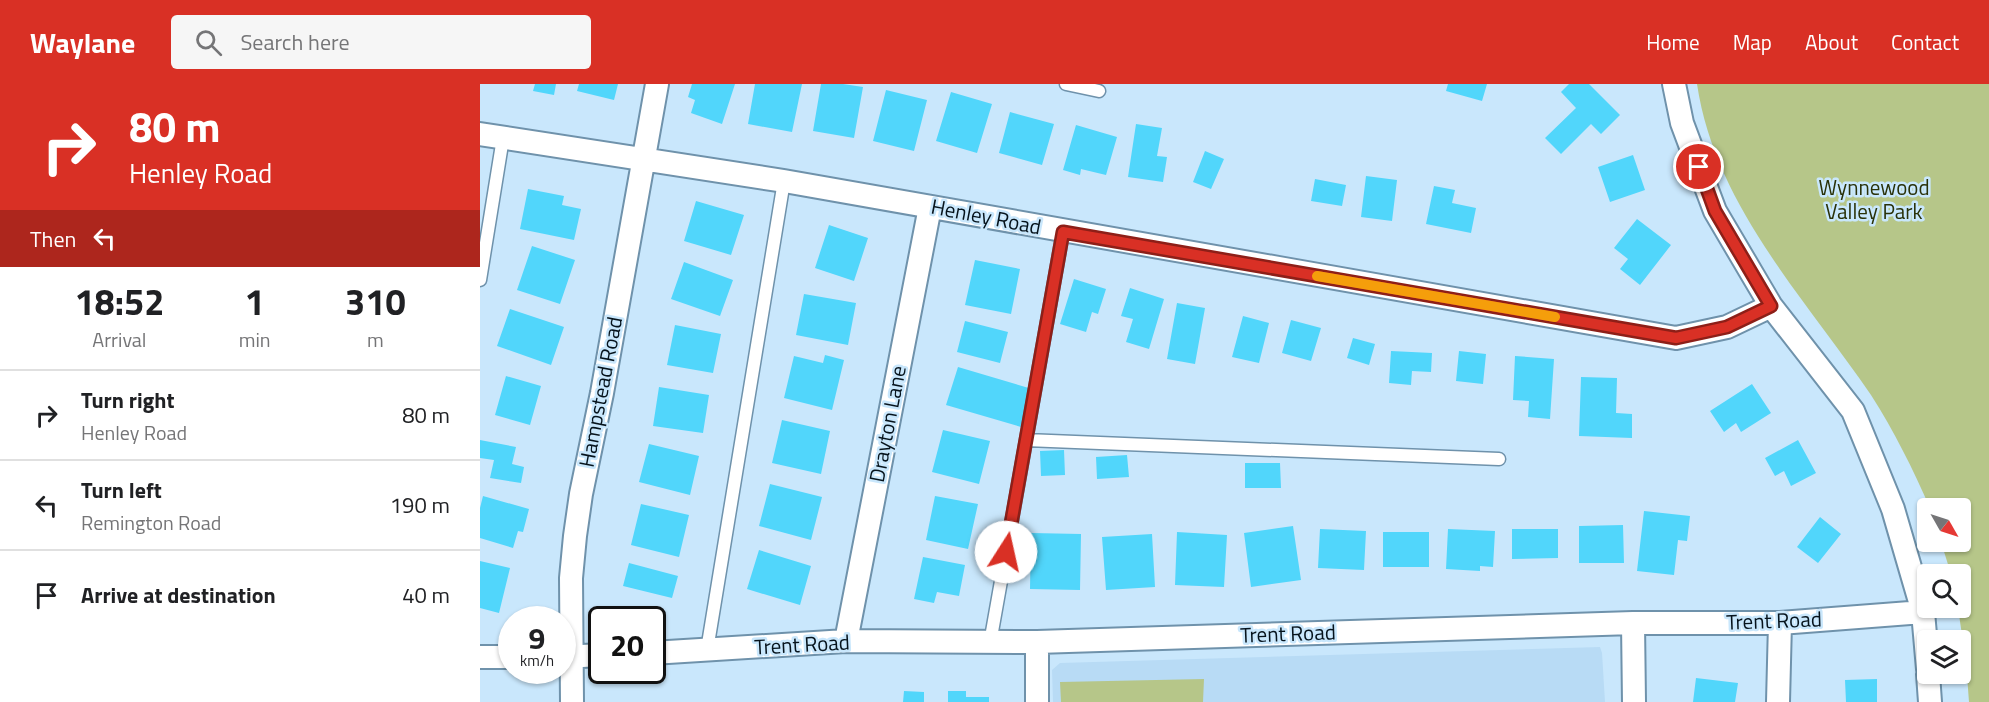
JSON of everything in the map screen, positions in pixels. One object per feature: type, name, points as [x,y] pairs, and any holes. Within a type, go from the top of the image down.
[{"type":"street","name":"Hampstead Road","points":[[570,606],[581,494],[602,393],[657,84]]},
{"type":"street","points":[[1674,84],[1682,123],[1715,211],[1771,306],[1853,411],[1893,509],[1917,591]]},
{"type":"street","name":"Henley Road","points":[[480,134],[784,181],[1063,232],[1676,338],[1727,327],[1771,306]]},
{"type":"street","name":"Drayton Lane","points":[[846,641],[930,207]]},
{"type":"street","name":"Trent Road","points":[[666,651],[846,641],[990,643],[1633,623],[1780,623],[1917,612]]},
{"type":"street","points":[[1633,623],[1634,702]]},
{"type":"street","points":[[1778,702],[1780,623]]},
{"type":"street","points":[[1036,642],[1037,702]]},
{"type":"street","points":[[480,657],[498,657]]},
{"type":"street","name":"Hampstead Road","points":[[570,684],[572,702]]},
{"type":"street","points":[[1929,684],[1930,702]]},
{"type":"lane","points":[[1066,84],[1099,91]]},
{"type":"lane","points":[[480,280],[503,138]]},
{"type":"lane","points":[[707,650],[784,181]]},
{"type":"lane","points":[[990,643],[1063,232]]},
{"type":"lane","points":[[1026,440],[1499,459]]},
{"type":"shaded area","points":[[1600,647],[1605,702],[1053,702],[1052,670],[1060,663]]},
{"type":"green space","name":"Wynnewood Valley Park","points":[[1697,84],[1989,84],[1989,702],[1969,702],[1968,684],[1971,684],[1971,630],[1961,630],[1959,618],[1971,618],[1971,564],[1948,564],[1944,552],[1971,552],[1971,498],[1926,498],[1903,450],[1871,395],[1792,286],[1743,210],[1722,170],[1707,128]]},
{"type":"green space","points":[[1204,679],[1203,702],[1061,702],[1060,682]]},
{"type":"building","points":[[535,84],[556,84],[554,95],[533,91]]},
{"type":"building","points":[[579,84],[618,84],[614,100],[577,91]]},
{"type":"building","points":[[692,84],[735,84],[722,124],[691,113],[695,100],[688,97]]},
{"type":"building","points":[[755,84],[802,84],[792,132],[748,124]]},
{"type":"building","points":[[821,84],[863,87],[854,138],[813,131]]},
{"type":"building","points":[[1448,84],[1487,84],[1482,101],[1446,91]]},
{"type":"building","points":[[1569,84],[1589,84],[1620,115],[1601,134],[1591,124],[1561,154],[1545,138],[1576,108],[1561,92]]},
{"type":"building","points":[[886,90],[927,100],[914,151],[873,141]]},
{"type":"building","points":[[951,92],[992,104],[977,153],[936,141]]},
{"type":"building","points":[[1010,112],[1054,124],[1042,165],[999,153]]},
{"type":"building","points":[[1136,124],[1162,128],[1157,156],[1167,157],[1163,182],[1128,177]]},
{"type":"building","points":[[1076,125],[1117,137],[1106,175],[1081,169],[1080,175],[1063,170]]},
{"type":"building","points":[[1205,151],[1224,159],[1211,189],[1193,182]]},
{"type":"building","points":[[1633,155],[1645,190],[1610,202],[1598,167]]},
{"type":"building","points":[[1366,176],[1397,180],[1392,221],[1361,217]]},
{"type":"building","points":[[1315,179],[1346,185],[1342,206],[1311,201]]},
{"type":"building","points":[[1434,186],[1455,190],[1452,203],[1476,208],[1471,233],[1426,224]]},
{"type":"building","points":[[528,189],[564,196],[562,205],[581,209],[574,240],[520,229]]},
{"type":"building","points":[[696,201],[744,215],[731,255],[684,241]]},
{"type":"building","points":[[1637,219],[1671,245],[1640,285],[1620,269],[1628,259],[1614,248]]},
{"type":"building","points":[[829,225],[868,238],[854,281],[815,268]]},
{"type":"building","points":[[532,246],[575,260],[560,304],[517,290]]},
{"type":"building","points":[[975,260],[1020,269],[1011,314],[965,305]]},
{"type":"building","points":[[684,262],[733,280],[720,316],[671,299]]},
{"type":"building","points":[[1074,279],[1106,289],[1098,314],[1092,312],[1086,332],[1060,324]]},
{"type":"building","points":[[1130,288],[1164,299],[1149,349],[1126,342],[1133,319],[1121,316]]},
{"type":"building","points":[[804,294],[856,303],[848,345],[796,335]]},
{"type":"building","points":[[1177,303],[1205,308],[1195,364],[1167,359]]},
{"type":"building","points":[[510,309],[564,327],[551,365],[497,346]]},
{"type":"building","points":[[1243,316],[1269,323],[1259,363],[1232,357]]},
{"type":"building","points":[[1291,320],[1321,328],[1311,361],[1282,353]]},
{"type":"building","points":[[965,321],[1008,332],[1000,363],[957,352]]},
{"type":"building","points":[[675,325],[721,334],[713,373],[667,365]]},
{"type":"building","points":[[1353,338],[1375,344],[1369,365],[1347,358]]},
{"type":"building","points":[[1391,351],[1432,353],[1431,372],[1412,371],[1411,385],[1389,383]]},
{"type":"building","points":[[1459,351],[1486,354],[1483,384],[1456,381]]},
{"type":"building","points":[[825,355],[844,360],[832,410],[784,398],[794,356],[823,363]]},
{"type":"building","points":[[1515,356],[1554,359],[1550,419],[1528,417],[1529,401],[1513,400]]},
{"type":"building","points":[[958,367],[1032,389],[1021,427],[946,405]]},
{"type":"building","points":[[506,376],[541,386],[530,425],[495,415]]},
{"type":"building","points":[[1581,377],[1617,378],[1616,413],[1632,414],[1632,438],[1579,436]]},
{"type":"building","points":[[1752,384],[1771,413],[1741,432],[1736,423],[1724,432],[1710,411]]},
{"type":"building","points":[[659,387],[709,395],[703,433],[653,426]]},
{"type":"building","points":[[782,420],[830,431],[821,474],[772,463]]},
{"type":"building","points":[[943,430],[990,441],[979,484],[932,472]]},
{"type":"building","points":[[480,440],[516,447],[512,464],[524,467],[521,483],[490,478],[494,460],[480,458]]},
{"type":"building","points":[[1798,440],[1816,473],[1791,486],[1784,471],[1775,476],[1765,458]]},
{"type":"building","points":[[649,444],[699,456],[690,495],[639,482]]},
{"type":"building","points":[[1064,450],[1065,475],[1041,476],[1040,451]]},
{"type":"building","points":[[1127,455],[1129,477],[1097,479],[1096,457]]},
{"type":"building","points":[[1245,463],[1280,463],[1281,488],[1245,488]]},
{"type":"building","points":[[770,484],[822,497],[811,540],[759,526]]},
{"type":"building","points":[[483,496],[529,509],[523,532],[518,531],[513,548],[480,538],[480,508]]},
{"type":"building","points":[[935,496],[978,504],[968,549],[926,540]]},
{"type":"building","points":[[641,504],[689,515],[679,557],[631,545]]},
{"type":"building","points":[[1644,511],[1690,516],[1687,541],[1678,540],[1674,575],[1637,571]]},
{"type":"building","points":[[1820,517],[1841,534],[1818,563],[1797,547]]},
{"type":"building","points":[[1623,525],[1624,563],[1579,563],[1579,526]]},
{"type":"building","points":[[1293,526],[1301,580],[1251,587],[1244,533]]},
{"type":"building","points":[[1320,529],[1366,531],[1364,570],[1318,568]]},
{"type":"building","points":[[1448,529],[1495,531],[1493,567],[1480,566],[1480,571],[1446,569]]},
{"type":"building","points":[[1512,529],[1558,529],[1558,558],[1512,559]]},
{"type":"building","points":[[1177,532],[1227,535],[1224,587],[1175,585]]},
{"type":"building","points":[[1383,532],[1429,532],[1429,567],[1383,567]]},
{"type":"building","points":[[1031,533],[1081,534],[1080,590],[1030,589]]},
{"type":"building","points":[[1152,534],[1155,587],[1106,590],[1102,537]]},
{"type":"building","points":[[759,550],[811,566],[800,605],[747,589]]},
{"type":"building","points":[[923,557],[965,565],[959,596],[937,592],[934,603],[914,599]]},
{"type":"building","points":[[480,561],[510,568],[498,613],[480,608]]},
{"type":"building","points":[[629,563],[678,576],[672,598],[623,586]]},
{"type":"building","points":[[1696,678],[1738,683],[1735,702],[1693,702]]},
{"type":"building","points":[[1877,679],[1877,702],[1846,702],[1845,680]]},
{"type":"building","points":[[904,691],[924,692],[924,702],[903,702]]},
{"type":"building","points":[[948,691],[966,691],[966,697],[989,697],[989,702],[948,702]]},
{"type":"slow traffic","points":[[1317,276],[1555,317]]},
{"type":"route","points":[[1006,552],[1063,232],[1676,338],[1727,327],[1771,306],[1715,211],[1699,167]]}]
